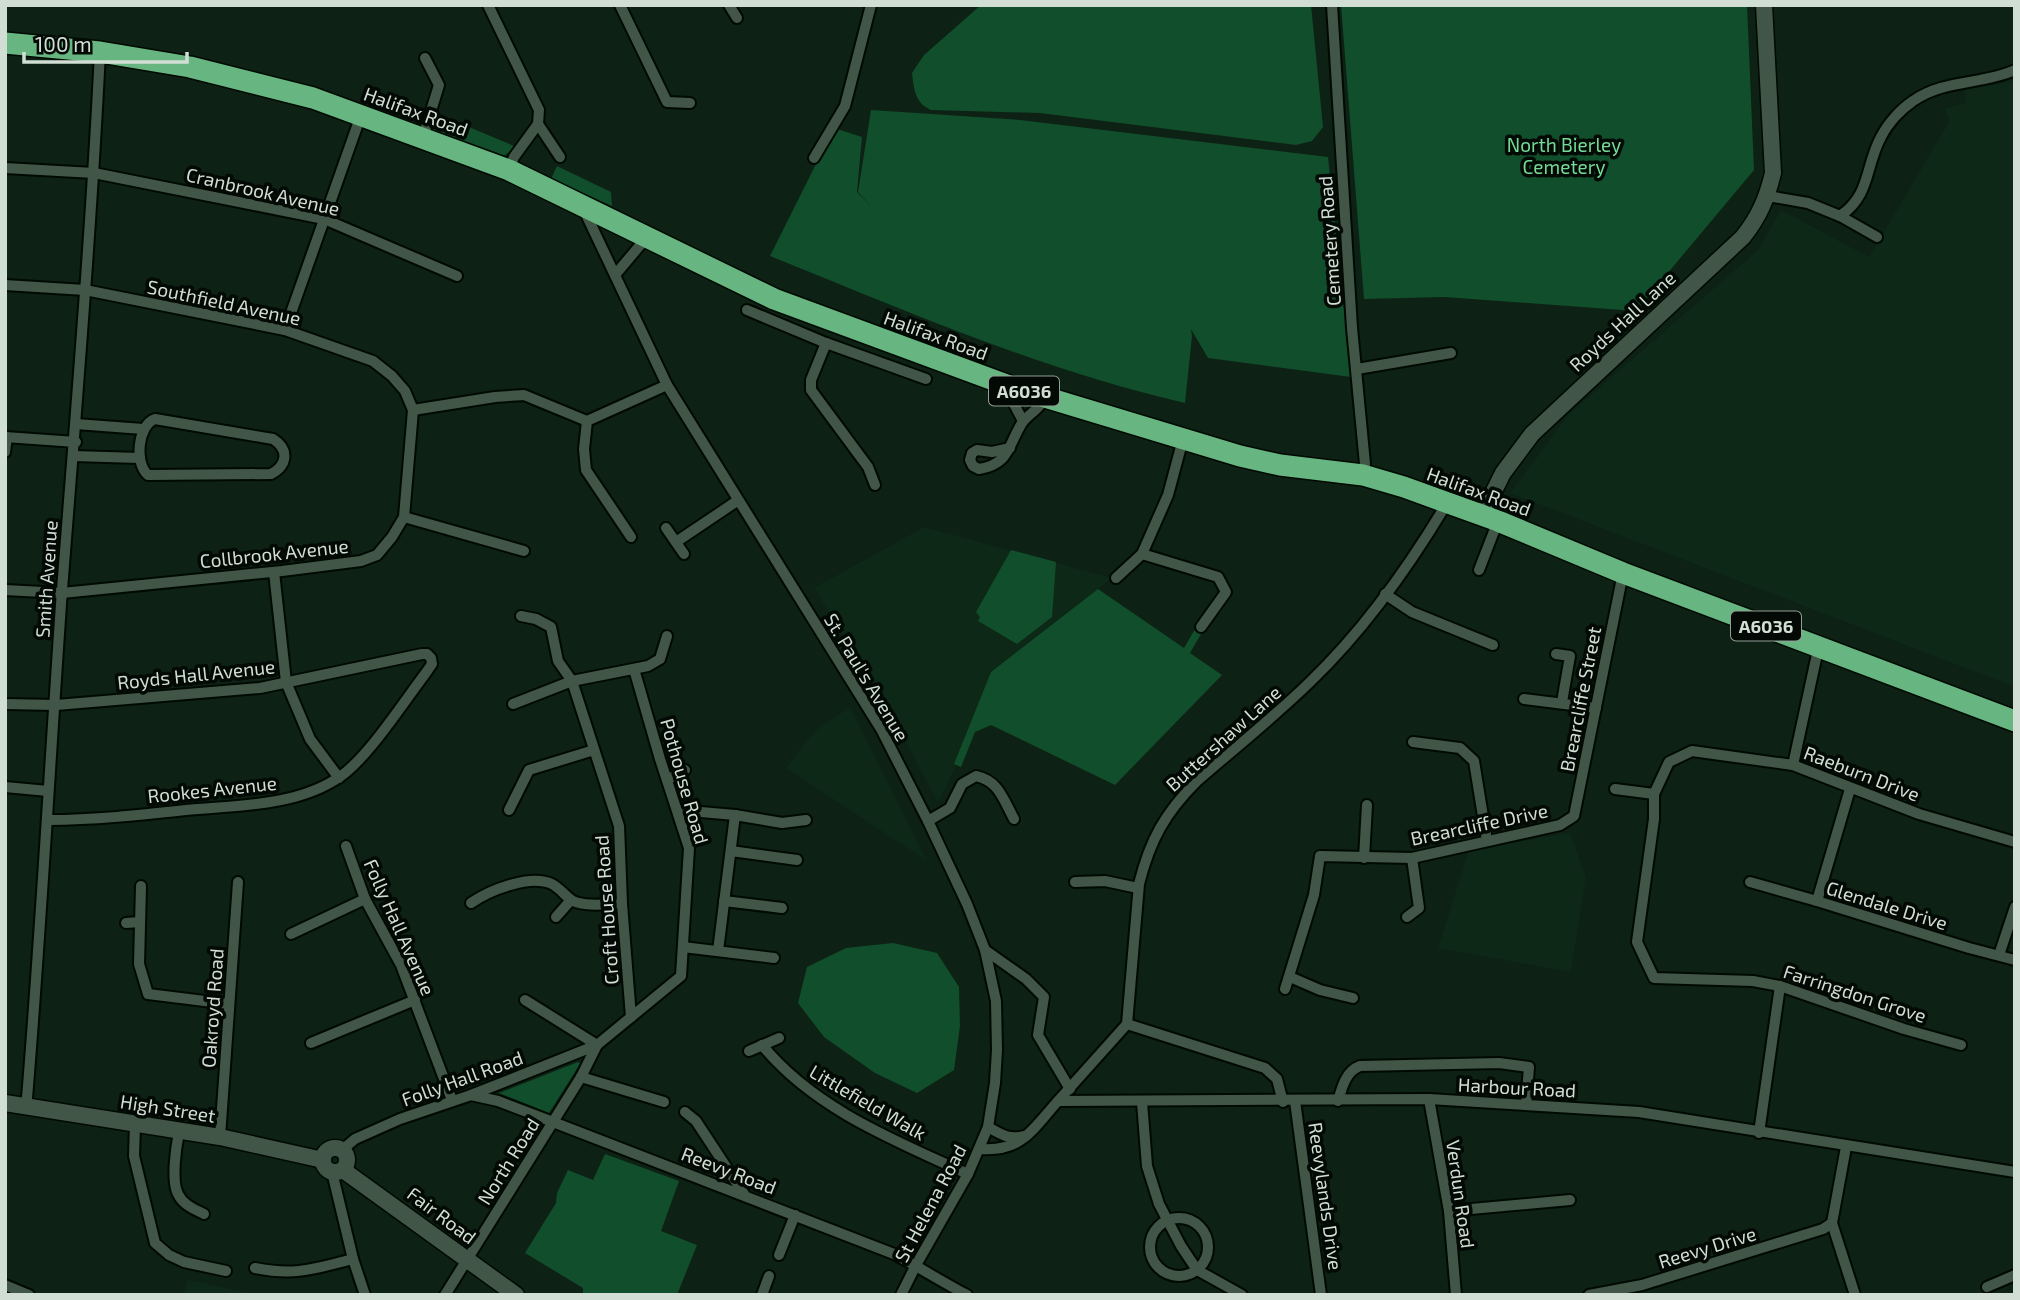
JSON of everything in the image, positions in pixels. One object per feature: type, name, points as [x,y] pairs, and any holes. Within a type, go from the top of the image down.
[{"type":"highway","name":"Halifax Road","points":[[5,43],[100,51],[190,66],[281,89],[361,115],[509,170],[775,299],[1044,399],[1280,465],[1363,475],[1490,518],[1623,573],[2015,721]]},
{"type":"street","points":[[488,5],[539,110],[538,124],[514,156],[509,170]]},
{"type":"street","points":[[620,5],[667,102],[690,103]]},
{"type":"street","points":[[729,5],[737,18]]},
{"type":"street","points":[[814,158],[845,106],[871,5]]},
{"type":"street","name":"Cemetery Road","points":[[1332,5],[1365,464],[1363,475]]},
{"type":"street","name":"Royds Hall Lane","points":[[1490,518],[1503,473],[1532,434],[1743,237],[1756,220],[1768,196],[1774,152],[1763,5]]},
{"type":"street","name":"Smith Avenue","points":[[22,1108],[27,1098],[62,593],[76,442],[100,51]]},
{"type":"street","points":[[423,137],[439,85],[425,58]]},
{"type":"street","points":[[1840,216],[1853,207],[1865,186],[1881,137],[1895,117],[1913,100],[1952,83],[2001,77],[2015,70]]},
{"type":"street","points":[[285,330],[361,115]]},
{"type":"street","points":[[538,124],[560,157]]},
{"type":"street","name":"Cranbrook Avenue","points":[[5,168],[94,173],[324,219],[457,276]]},
{"type":"street","points":[[1768,196],[1808,203],[1840,216],[1877,237]]},
{"type":"street","name":"St. Paul's Avenue","points":[[581,204],[667,386],[881,729],[967,904],[985,950],[996,1001],[997,1050],[989,1127]]},
{"type":"street","points":[[615,275],[647,237]]},
{"type":"street","name":"Southfield Avenue","points":[[5,285],[85,290],[285,330],[373,361],[405,391],[412,410]]},
{"type":"street","points":[[747,310],[926,379]]},
{"type":"street","points":[[862,356],[871,335]]},
{"type":"street","points":[[826,342],[811,380],[811,390],[868,467],[875,485]]},
{"type":"street","points":[[1357,369],[1451,353]]},
{"type":"street","points":[[412,410],[524,395],[587,421],[667,386]]},
{"type":"street","points":[[1015,388],[1014,404],[1023,421]]},
{"type":"street","points":[[1010,448],[1023,421],[1036,412],[1044,399]]},
{"type":"street","name":"Collbrook Avenue","points":[[5,590],[62,593],[274,572],[361,561],[377,555],[404,517],[412,410]]},
{"type":"street","points":[[155,419],[273,439],[281,443],[286,451],[285,458],[277,471],[271,474],[148,475],[144,472],[140,458],[143,429],[148,421],[155,419]]},
{"type":"street","points":[[587,421],[584,449],[586,470],[631,537]]},
{"type":"street","points":[[76,424],[143,429]]},
{"type":"street","points":[[5,452],[6,437],[76,442]]},
{"type":"street","points":[[1116,579],[1142,554],[1168,495],[1183,439]]},
{"type":"street","points":[[73,456],[140,458]]},
{"type":"street","points":[[676,542],[737,501]]},
{"type":"street","name":"Buttershaw Lane","points":[[1127,1024],[1138,888],[1155,835],[1179,798],[1311,681],[1354,634],[1385,594],[1447,503]]},
{"type":"street","points":[[404,517],[524,551]]},
{"type":"street","points":[[1479,569],[1490,518]]},
{"type":"street","points":[[666,528],[684,554]]},
{"type":"street","points":[[1142,554],[1218,578],[1226,592],[1201,626]]},
{"type":"street","points":[[274,572],[286,682],[310,740],[339,778]]},
{"type":"street","name":"Brearcliffe Street","points":[[1560,825],[1574,816],[1623,573]]},
{"type":"street","points":[[1385,594],[1412,612],[1493,645]]},
{"type":"street","name":"Croft House Road","points":[[521,616],[536,619],[551,627],[558,661],[572,681],[619,826],[631,1017]]},
{"type":"street","points":[[513,704],[572,681],[648,667],[660,659],[667,636]]},
{"type":"street","points":[[1793,765],[1819,645]]},
{"type":"street","name":"Royds Hall Avenue","points":[[5,705],[56,705],[260,688],[422,654]]},
{"type":"street","name":"Rookes Avenue","points":[[48,820],[89,820],[278,801],[312,790],[339,778],[356,764],[432,664],[427,654],[422,654]]},
{"type":"street","points":[[1556,654],[1570,656],[1562,702]]},
{"type":"street","name":"Pothouse Road","points":[[634,669],[689,848],[682,947]]},
{"type":"street","points":[[1524,699],[1596,708]]},
{"type":"street","points":[[1413,743],[1460,748],[1475,761],[1487,841]]},
{"type":"street","points":[[509,810],[529,771],[594,750]]},
{"type":"street","name":"Raeburn Drive","points":[[1654,978],[1637,942],[1654,819],[1654,794],[1669,762],[1692,751],[1793,765],[1919,814],[2015,842]]},
{"type":"street","points":[[667,780],[685,770]]},
{"type":"street","points":[[928,821],[950,808],[962,784],[976,776],[989,779],[997,787],[1014,819]]},
{"type":"street","points":[[5,786],[48,791]]},
{"type":"street","points":[[1615,789],[1654,794]]},
{"type":"street","points":[[1817,901],[1850,789]]},
{"type":"street","points":[[1364,858],[1367,805]]},
{"type":"street","points":[[678,810],[735,815],[782,823],[806,820]]},
{"type":"street","points":[[718,951],[735,815]]},
{"type":"street","name":"Brearcliffe Drive","points":[[1285,989],[1314,895],[1320,856],[1412,858],[1560,825]]},
{"type":"street","name":"Folly Hall Avenue","points":[[346,846],[365,900],[401,965],[452,1100]]},
{"type":"street","points":[[731,851],[797,860]]},
{"type":"street","points":[[1407,917],[1419,908],[1412,858]]},
{"type":"street","points":[[471,903],[488,892],[534,880],[549,883],[563,890],[571,900],[582,903],[622,904]]},
{"type":"street","points":[[1075,882],[1105,881],[1138,888]]},
{"type":"street","name":"Oakroyd Road","points":[[220,1137],[238,882]]},
{"type":"street","name":"Glendale Drive","points":[[1750,882],[2015,960]]},
{"type":"street","points":[[141,886],[139,964],[148,994],[229,1004]]},
{"type":"street","points":[[290,934],[365,900]]},
{"type":"street","points":[[556,917],[571,900]]},
{"type":"street","points":[[724,901],[782,908]]},
{"type":"street","points":[[1999,955],[2015,907]]},
{"type":"street","points":[[126,923],[140,922]]},
{"type":"street","points":[[682,947],[774,958]]},
{"type":"street","name":"Folly Hall Road","points":[[342,1150],[365,1134],[597,1045],[681,976],[682,947]]},
{"type":"street","points":[[985,950],[1026,979],[1044,997],[1038,1035],[1070,1089]]},
{"type":"street","points":[[1290,977],[1320,990],[1353,998]]},
{"type":"street","name":"Farringdon Grove","points":[[1654,978],[1753,981],[1780,986],[1904,1029],[1961,1045]]},
{"type":"street","points":[[1759,1133],[1780,986]]},
{"type":"street","points":[[525,999],[597,1045]]},
{"type":"street","points":[[311,1043],[415,1000]]},
{"type":"street","points":[[980,1149],[1006,1148],[1018,1143],[1127,1024],[1265,1068],[1277,1079],[1283,1102]]},
{"type":"street","points":[[749,1051],[779,1038]]},
{"type":"street","name":"North Road","points":[[445,1295],[581,1077],[597,1045]]},
{"type":"street","name":"Littlefield Walk","points":[[762,1045],[777,1063],[811,1092],[882,1134],[968,1174]]},
{"type":"street","points":[[1338,1101],[1348,1074],[1353,1068],[1360,1066],[1499,1063],[1530,1067],[1526,1105]]},
{"type":"street","points":[[581,1077],[663,1102]]},
{"type":"street","name":"Reevy Road","points":[[471,1095],[498,1101],[894,1254],[967,1295]]},
{"type":"street","name":"Harbour Road","points":[[1058,1101],[1283,1102],[1429,1099],[1639,1112],[2015,1172]]},
{"type":"street","name":"Verdun Road","points":[[1429,1099],[1448,1211],[1456,1295]]},
{"type":"street","name":"Reevylands Drive","points":[[1295,1101],[1321,1295]]},
{"type":"street","points":[[1142,1102],[1147,1166],[1159,1204],[1197,1270],[1242,1295]]},
{"type":"street","name":"High Street","points":[[5,1103],[22,1108],[220,1137],[332,1167]]},
{"type":"street","points":[[685,1112],[696,1121],[744,1195]]},
{"type":"street","points":[[135,1124],[134,1156],[155,1243],[169,1255],[184,1262],[226,1271]]},
{"type":"street","points":[[989,1127],[1004,1137],[1014,1139],[1027,1135]]},
{"type":"street","name":"St Helena Road","points":[[901,1295],[968,1174],[989,1127]]},
{"type":"street","points":[[178,1132],[175,1154],[177,1192],[187,1206],[204,1214]]},
{"type":"street","points":[[1846,1147],[1832,1223],[1855,1295]]},
{"type":"street","points":[[342,1150],[347,1158],[332,1167],[353,1259],[365,1295]]},
{"type":"street","name":"Fair Road","points":[[332,1167],[516,1295]]},
{"type":"street","points":[[1448,1211],[1570,1200]]},
{"type":"street","points":[[779,1255],[795,1215]]},
{"type":"street","points":[[1186,1219],[1195,1223],[1206,1237],[1207,1255],[1197,1270],[1179,1276],[1160,1269],[1154,1262],[1151,1243],[1154,1233],[1168,1220],[1186,1219]]},
{"type":"street","name":"Reevy Drive","points":[[1589,1295],[1643,1290],[1824,1229],[1832,1223]]},
{"type":"street","points":[[255,1268],[278,1273],[298,1273],[353,1259]]},
{"type":"street","points":[[1987,1287],[2015,1275]]},
{"type":"street","points":[[762,1295],[769,1276]]},
{"type":"street","points":[[5,1285],[29,1295]]},
{"type":"shaded area","points":[[2015,79],[2015,687],[1510,493],[1569,414],[1758,250],[1781,210],[1869,257],[1949,122],[1945,108],[1966,103],[1965,89],[2002,84]]},
{"type":"shaded area","points":[[924,527],[1112,578],[991,672],[956,765],[938,803],[892,716],[814,588]]},
{"type":"shaded area","points":[[850,707],[926,860],[786,768],[815,731]]},
{"type":"shaded area","points":[[1570,833],[1586,877],[1571,972],[1438,948],[1469,850]]},
{"type":"shaded area","points":[[187,1280],[210,1284],[254,1295],[184,1295]]},
{"type":"green space","points":[[981,5],[1311,5],[1323,127],[1312,141],[1296,145],[1040,113],[931,110],[918,100],[912,73],[924,55]]},
{"type":"green space","name":"North Bierley Cemetery","points":[[1341,5],[1747,5],[1754,170],[1636,311],[1444,297],[1364,299]]},
{"type":"green space","points":[[871,110],[1020,120],[1328,157],[1351,377],[1208,358],[1191,329],[1185,403],[1079,374],[975,338],[770,256],[834,128],[862,137],[857,192],[870,205],[858,192]]},
{"type":"green space","points":[[438,114],[514,148],[504,156],[498,156],[430,129]]},
{"type":"green space","points":[[557,166],[611,192],[612,206],[551,179]]},
{"type":"green space","points":[[1011,550],[1056,562],[1052,617],[1017,644],[978,621],[980,617],[976,612]]},
{"type":"green space","points":[[1098,589],[1184,648],[1195,629],[1201,634],[1190,653],[1222,675],[1115,785],[991,725],[975,732],[961,767],[954,764],[991,672]]},
{"type":"green space","points":[[893,943],[937,953],[959,987],[960,1026],[954,1070],[917,1093],[875,1073],[824,1037],[798,1003],[807,967],[846,948]]},
{"type":"green space","points":[[578,1062],[580,1064],[549,1113],[499,1093]]},
{"type":"green space","points":[[605,1154],[679,1181],[661,1231],[697,1245],[677,1295],[583,1295],[583,1288],[525,1253],[556,1203],[557,1193],[568,1170],[593,1180]]}]
